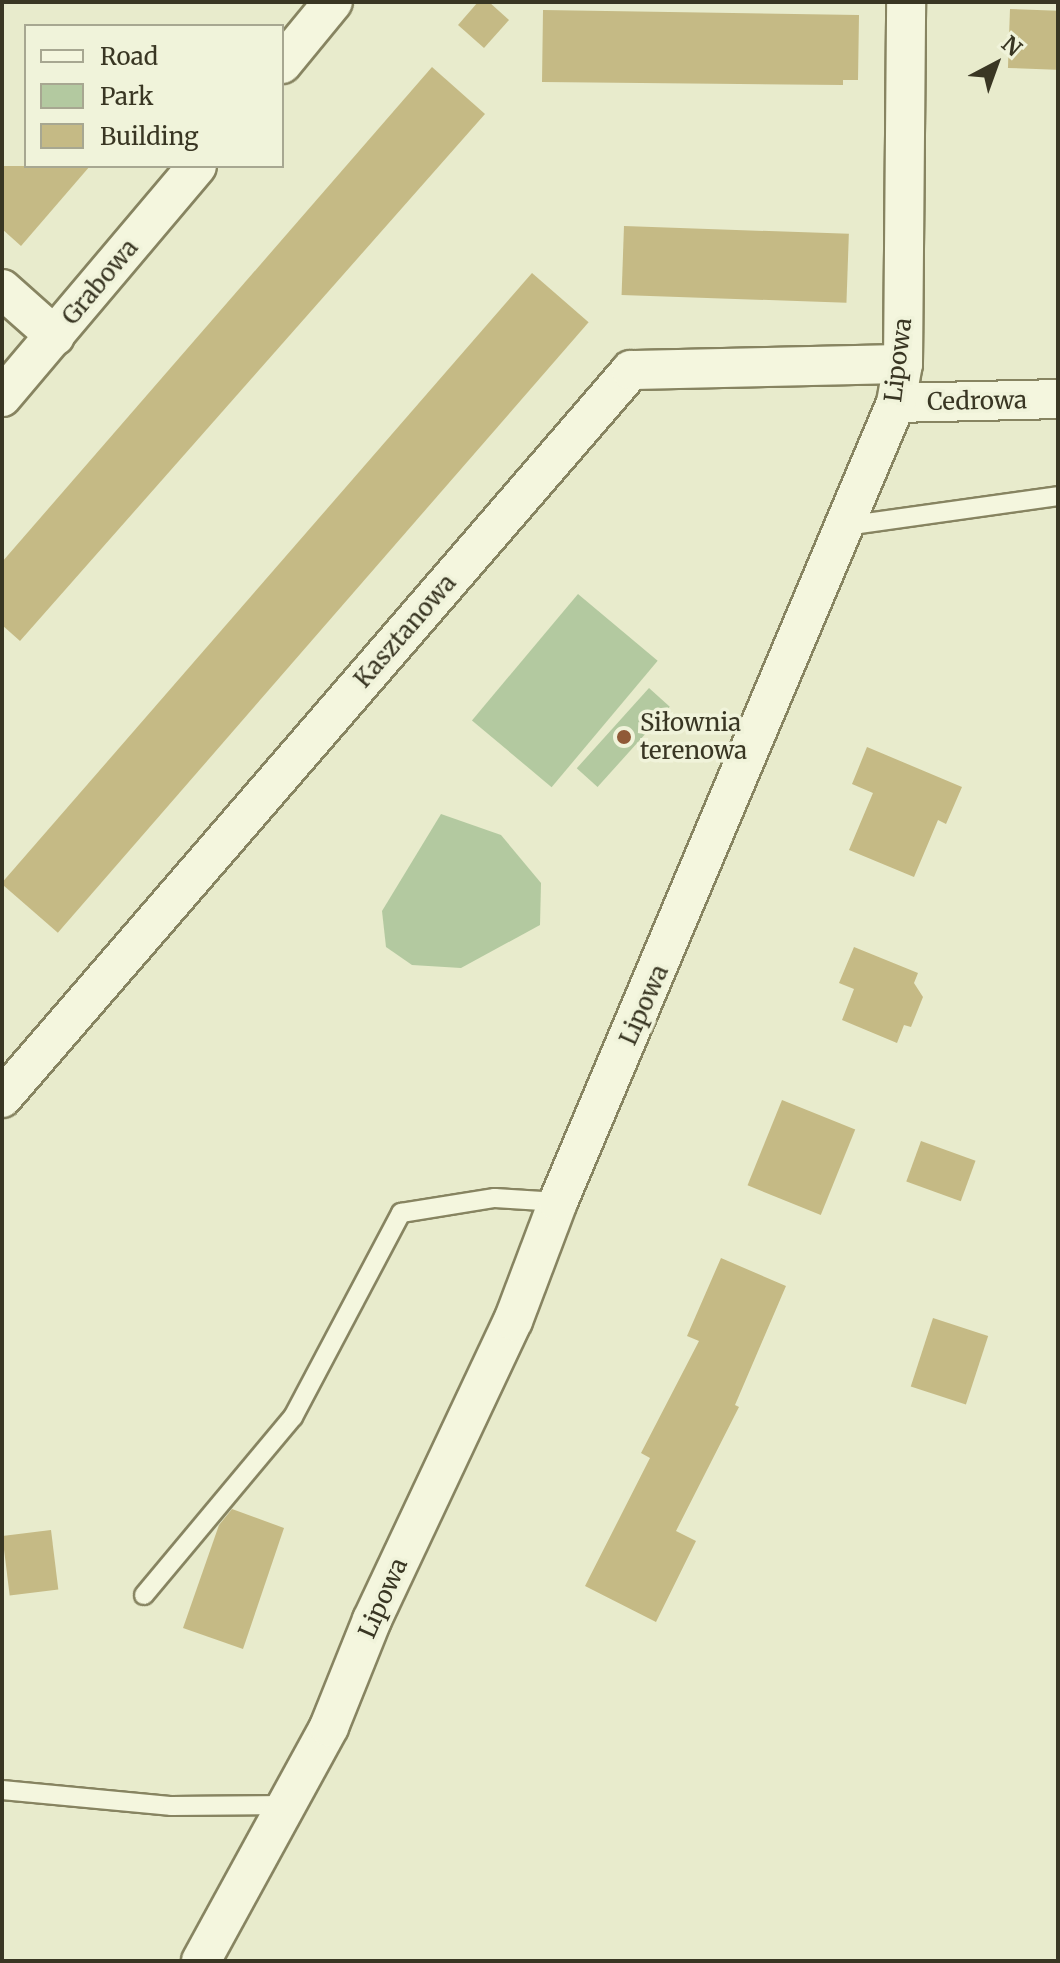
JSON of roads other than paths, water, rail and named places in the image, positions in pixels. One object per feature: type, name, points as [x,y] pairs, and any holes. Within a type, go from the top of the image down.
[{"type":"street","points":[[284,62],[333,2]]},
{"type":"street","name":"Lipowa","points":[[201,1961],[291,1804],[513,1321],[558,1202],[896,403],[903,364],[906,2]]},
{"type":"street","name":"Grabowa","points":[[2,397],[195,168]]},
{"type":"street","points":[[2,289],[55,336]]},
{"type":"street","name":"Kasztanowa","points":[[2,1098],[631,370],[903,364]]},
{"type":"street","name":"Cedrowa","points":[[896,403],[1058,399]]},
{"type":"lane","points":[[845,526],[1058,496]]},
{"type":"lane","points":[[144,1595],[293,1417],[401,1213],[495,1198],[558,1202]]},
{"type":"lane","points":[[2,1790],[172,1806],[291,1804]]},
{"type":"place","name":"Siłownia terenowa","points":[[624,737]]}]
